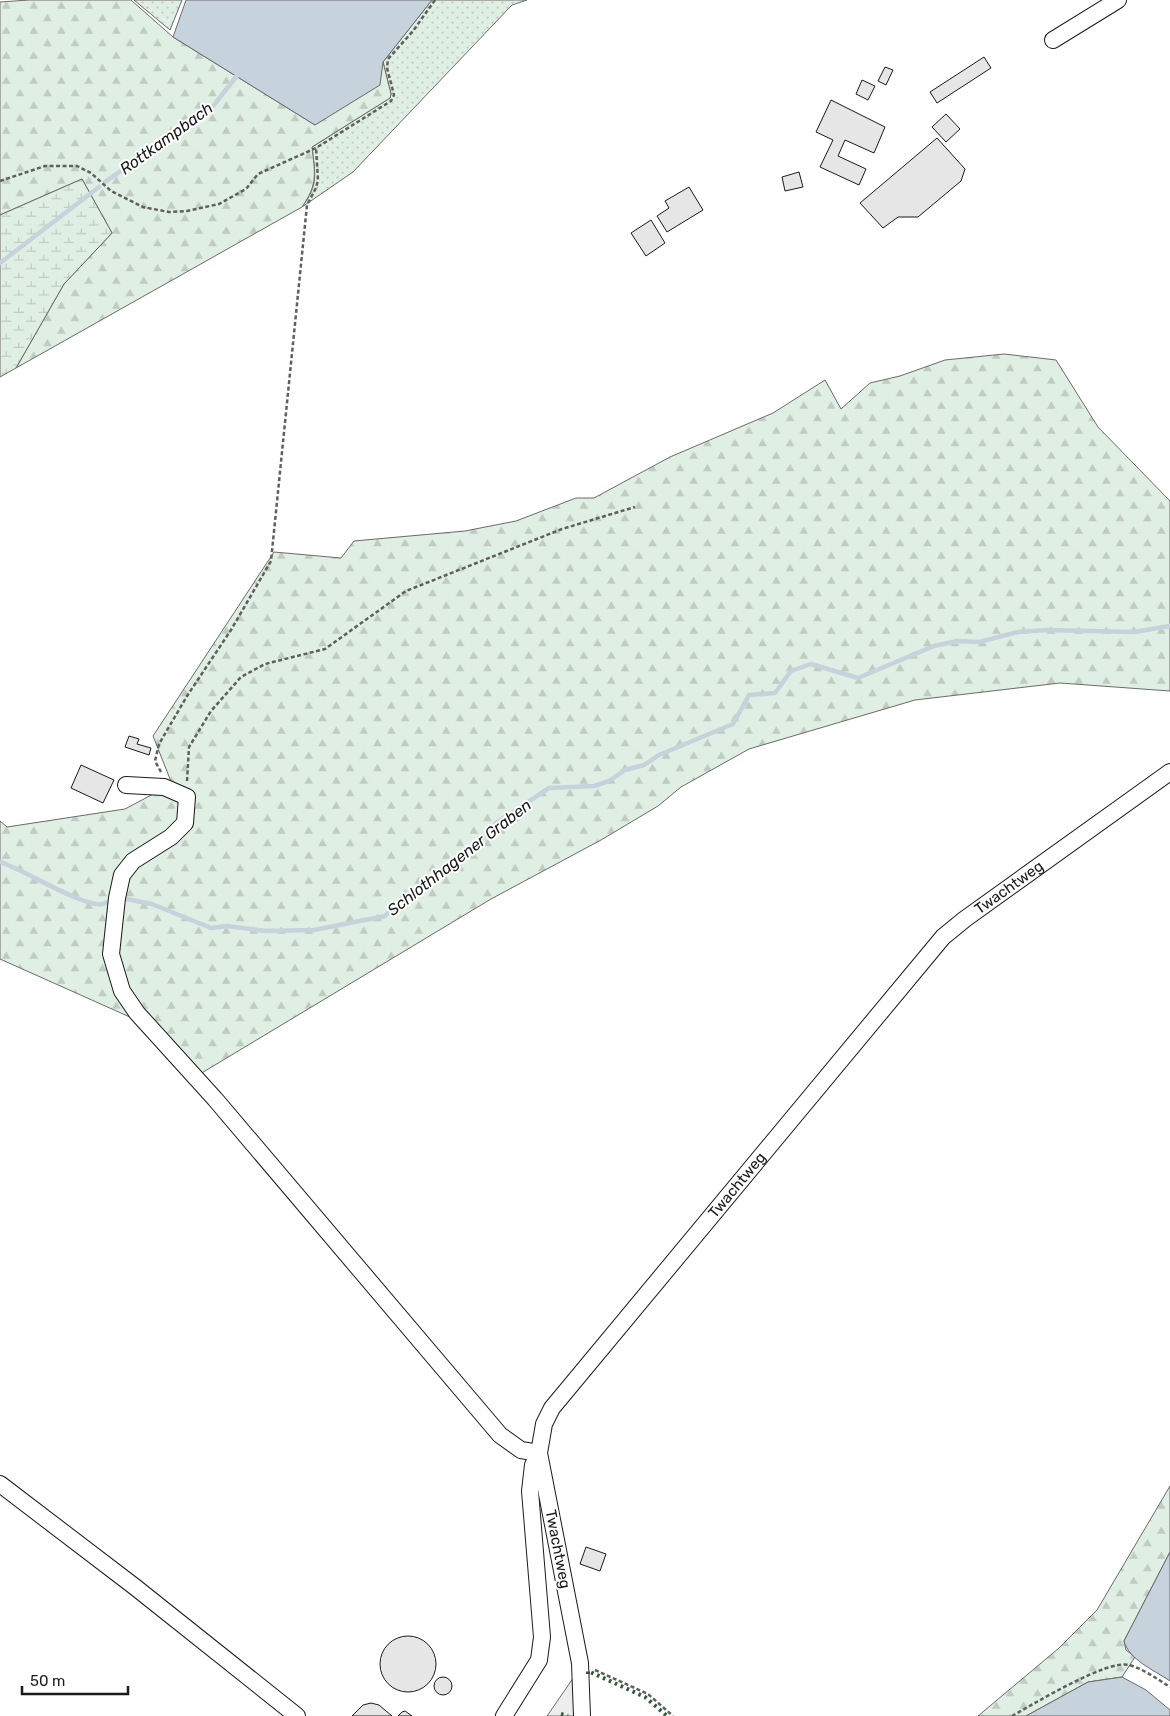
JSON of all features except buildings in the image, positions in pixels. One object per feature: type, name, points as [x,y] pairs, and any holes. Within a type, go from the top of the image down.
[{"type":"street","points":[[1053,40],[1118,0]]},
{"type":"street","name":"Twachtweg","points":[[582,1716],[580,1663],[539,1453],[544,1424],[566,1389],[943,937],[964,919],[1170,772]]},
{"type":"street","points":[[126,785],[164,787],[187,797],[184,823],[171,837],[133,861],[122,875],[117,898],[111,954],[122,991],[137,1014],[215,1099],[500,1435],[521,1450],[539,1453],[533,1465],[530,1491],[542,1637],[539,1660],[504,1716]]},
{"type":"street","points":[[0,1484],[135,1587],[297,1716]]},
{"type":"path","points":[[0,181],[45,166],[77,166],[91,173],[111,191],[143,207],[169,212],[187,211],[219,204],[246,188],[258,174],[316,148],[393,99],[386,68],[388,60],[435,0]]},
{"type":"path","points":[[162,774],[155,761],[159,744],[187,696],[231,630],[271,561],[307,205],[318,180],[316,148]]},
{"type":"path","points":[[187,797],[189,747],[211,711],[240,677],[265,664],[325,649],[406,591],[562,529],[635,507]]},
{"type":"path","points":[[580,1663],[648,1694],[674,1716]]},
{"type":"path","points":[[1012,1716],[1063,1687],[1105,1668],[1127,1664],[1146,1671],[1170,1687]]},
{"type":"green space","points":[[29,0],[131,0],[173,37],[315,125],[383,62],[391,94],[390,98],[312,147],[314,165],[313,185],[302,207],[16,368],[64,284],[112,233],[82,179],[0,215],[0,2]]},
{"type":"green space","points":[[134,0],[182,0],[170,30]]},
{"type":"green space","points":[[432,0],[527,0],[512,5],[353,172],[302,207],[313,185],[315,172],[312,147],[390,98],[391,94],[383,62]]},
{"type":"green space","points":[[82,179],[112,233],[64,284],[16,368],[0,377],[0,215]]},
{"type":"green space","points":[[1004,354],[1056,360],[1098,427],[1170,501],[1170,691],[1060,683],[915,700],[749,749],[681,787],[658,806],[601,840],[491,899],[200,1074],[132,1018],[0,959],[0,821],[7,827],[125,809],[172,784],[153,736],[274,552],[341,558],[354,541],[465,531],[516,521],[576,498],[594,498],[670,457],[773,413],[825,380],[841,409],[870,383],[900,376],[945,360]]},
{"type":"green space","points":[[1170,1486],[1170,1552],[1124,1641],[1126,1650],[1135,1657],[1122,1677],[1088,1682],[1026,1716],[978,1716],[1059,1648],[1097,1610]]},
{"type":"shaded area","points":[[186,0],[432,0],[383,62],[380,85],[315,125],[173,37]]},
{"type":"shaded area","points":[[1170,1552],[1170,1681],[1150,1669],[1131,1654],[1124,1641]]},
{"type":"shaded area","points":[[576,1674],[577,1716],[547,1716]]},
{"type":"shaded area","points":[[1122,1677],[1146,1690],[1170,1710],[1170,1716],[1026,1716],[1088,1682]]},
{"type":"waterway","name":"Rottkampbach","points":[[105,182],[214,105],[239,73]]},
{"type":"waterway","name":"Rottkampbach","points":[[0,263],[99,187]]},
{"type":"waterway","name":"Schlothhagener Graben","points":[[121,898],[152,904],[211,928],[227,926],[266,931],[314,930],[385,916],[404,896],[427,884],[488,834],[496,823],[549,788],[594,786],[609,781],[625,770],[644,765],[659,755],[733,724],[749,695],[775,693],[791,671],[811,664],[858,678],[934,646],[958,641],[979,642],[1018,632],[1047,630],[1134,632],[1170,626]]},
{"type":"waterway","name":"Schlothhagener Graben","points":[[0,862],[81,900],[102,904],[113,900]]},
{"type":"hedge","points":[[588,1674],[588,1671],[645,1697],[667,1716]]},
{"type":"hedge","points":[[561,1714],[568,1716]]}]
